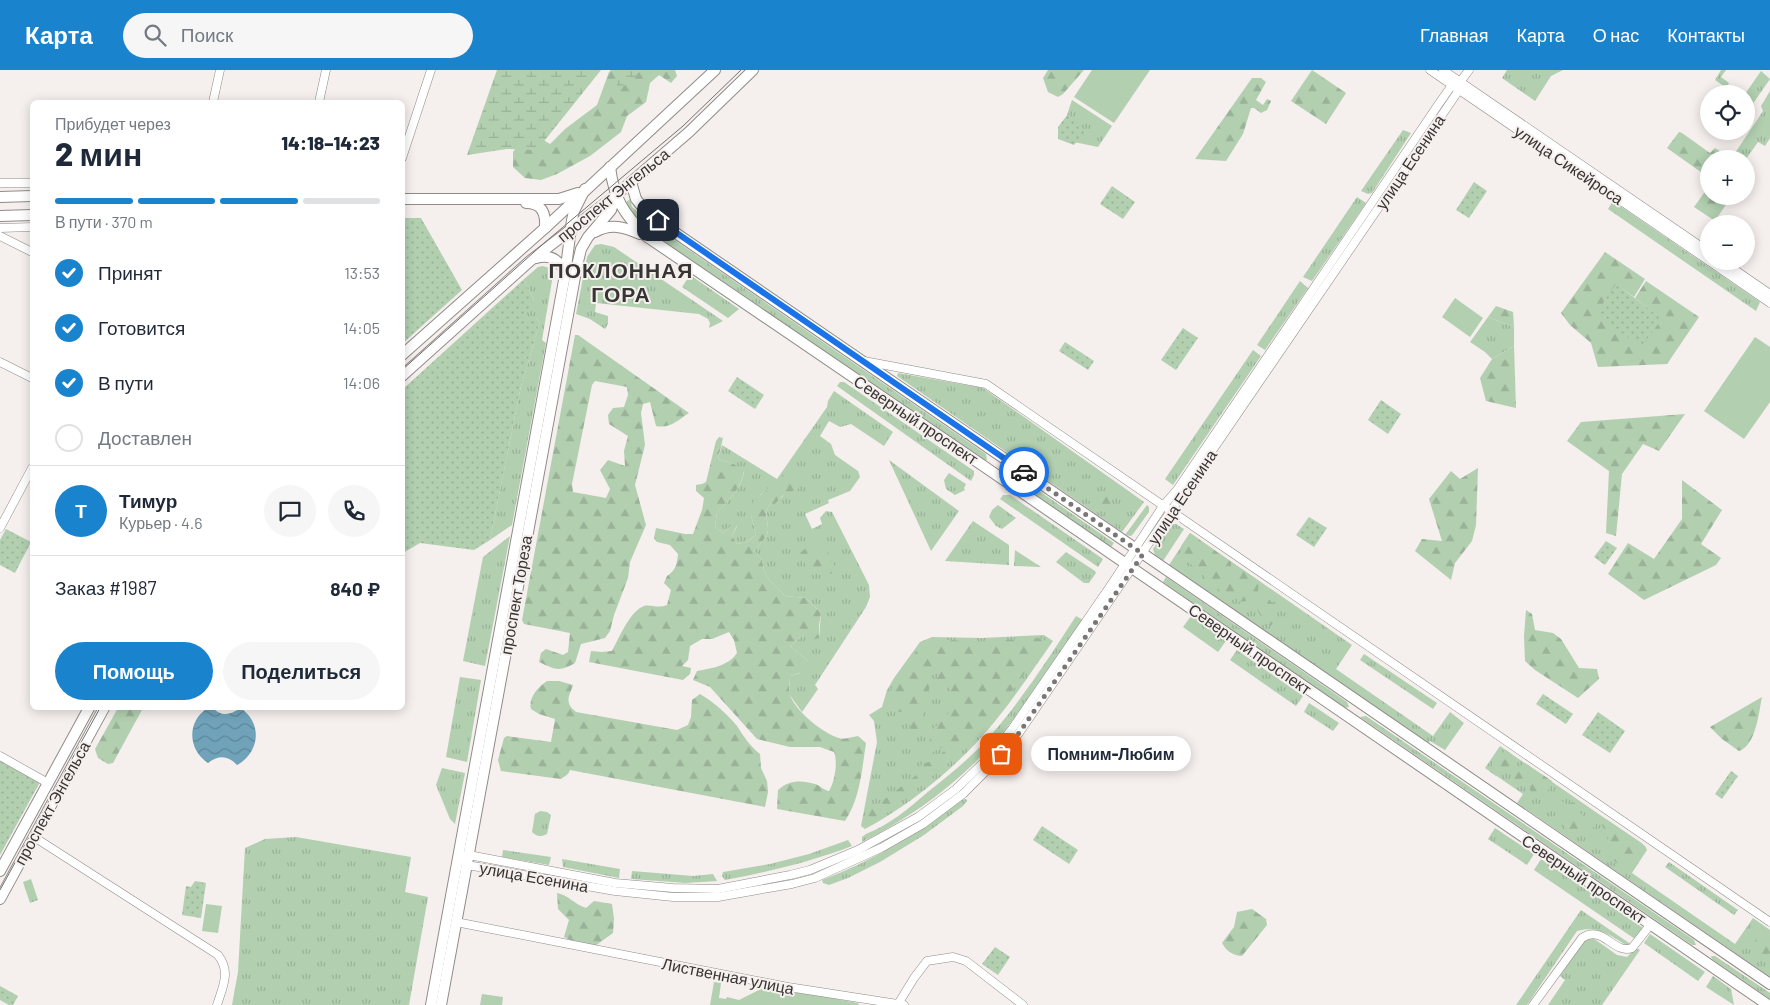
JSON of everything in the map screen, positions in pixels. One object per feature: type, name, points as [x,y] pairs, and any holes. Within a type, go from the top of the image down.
[{"type":"main road","name":"проспект Энгельса","points":[[405,352],[545,228],[715,70]]},
{"type":"main road","name":"проспект Энгельса","points":[[405,373],[530,261],[616,195],[689,132],[753,70]]},
{"type":"main road","name":"Северный проспект","points":[[610,167],[613,186],[626,216],[646,236],[1768,1005]]},
{"type":"main road","name":"Северный проспект","points":[[630,182],[636,199],[648,214],[1770,984]]},
{"type":"main road","points":[[405,198],[559,200],[586,190]]},
{"type":"main road","name":"проспект Тореза","points":[[431,1005],[565,271],[574,211],[586,190]]},
{"type":"main road","name":"проспект Тореза","points":[[441,1005],[577,266],[581,249],[588,237],[611,210],[616,195]]},
{"type":"main road","points":[[0,196],[30,196]]},
{"type":"main road","points":[[405,203],[534,203],[543,211],[546,217],[545,228]]},
{"type":"main road","points":[[0,216],[30,215]]},
{"type":"main road","points":[[588,237],[606,227],[616,226],[646,236]]},
{"type":"main road","points":[[530,261],[538,257],[554,258],[565,271]]},
{"type":"main road","points":[[985,467],[991,464],[996,452]]},
{"type":"main road","points":[[1007,482],[1012,470],[1019,469]]},
{"type":"main road","points":[[1351,718],[1361,704]]},
{"type":"main road","name":"проспект Энгельса","points":[[0,870],[88,710]]},
{"type":"main road","name":"проспект Энгельса","points":[[0,899],[103,710]]},
{"type":"street","points":[[213,100],[220,70]]},
{"type":"street","points":[[319,100],[326,70]]},
{"type":"street","points":[[405,149],[431,70]]},
{"type":"street","name":"улица Сикейроса","points":[[1430,70],[1700,246]]},
{"type":"street","name":"улица Сикейроса","points":[[1443,70],[1457,86],[1700,255]]},
{"type":"street","name":"улица Есенина","points":[[458,858],[616,891],[673,897],[718,897],[815,878],[881,848],[923,824],[962,794],[992,765],[1019,733],[1139,551],[1163,506],[1177,490],[1469,70]]},
{"type":"street","name":"улица Есенина","points":[[1139,551],[1172,512],[1457,86]]},
{"type":"street","points":[[0,183],[30,183]]},
{"type":"street","points":[[0,228],[30,227]]},
{"type":"street","points":[[0,236],[30,251]]},
{"type":"street","name":"улица Сикейроса","points":[[1722,270],[1770,303]]},
{"type":"street","points":[[1735,270],[1770,294]]},
{"type":"street","points":[[863,361],[986,384],[1770,922]]},
{"type":"street","points":[[0,362],[30,377]]},
{"type":"street","points":[[0,528],[30,472]]},
{"type":"street","points":[[0,756],[48,783]]},
{"type":"street","points":[[34,837],[218,955],[224,964],[226,974],[217,1005]]},
{"type":"street","name":"Лиственная улица","points":[[456,922],[796,989],[901,1005],[914,978],[927,961],[953,957],[966,961],[1022,1005]]},
{"type":"street","points":[[1533,1005],[1582,938],[1593,933],[1599,934],[1622,949],[1628,950],[1632,948],[1651,924]]},
{"type":"green space","points":[[497,70],[601,70],[537,150],[507,149],[467,155]]},
{"type":"green space","points":[[611,70],[675,70],[677,76],[671,83],[659,75],[650,83],[646,102],[627,116],[621,132],[590,156],[557,174],[541,180],[525,178],[513,167],[513,152],[528,131],[550,144],[565,129],[597,105]]},
{"type":"green space","points":[[616,70],[641,70],[627,85],[617,87]]},
{"type":"green space","points":[[1048,70],[1084,70],[1063,94],[1058,97],[1048,92],[1043,78]]},
{"type":"green space","points":[[1092,70],[1150,70],[1114,123],[1074,97]]},
{"type":"green space","points":[[1312,70],[1346,93],[1326,124],[1291,101]]},
{"type":"green space","points":[[1507,70],[1563,70],[1551,76],[1535,101],[1502,78]]},
{"type":"green space","points":[[1721,70],[1726,70],[1721,77],[1729,83],[1728,85],[1722,85],[1715,80]]},
{"type":"green space","points":[[1761,71],[1770,79],[1755,101],[1755,85],[1751,85]]},
{"type":"green space","points":[[1252,78],[1261,78],[1266,82],[1256,100],[1263,105],[1267,99],[1271,101],[1267,110],[1261,113],[1251,108],[1243,134],[1226,161],[1195,159]]},
{"type":"green space","points":[[1770,91],[1770,138],[1765,146],[1758,142],[1752,150],[1737,150],[1744,140],[1755,140],[1755,123],[1763,111],[1761,106]]},
{"type":"green space","points":[[1072,100],[1112,126],[1098,147],[1074,142],[1067,115]]},
{"type":"green space","points":[[1068,114],[1085,132],[1074,145],[1058,139],[1058,127]]},
{"type":"green space","points":[[1403,130],[1411,133],[1372,193],[1368,194],[1361,191]]},
{"type":"green space","points":[[1679,132],[1682,133],[1706,150],[1700,150],[1700,171],[1667,148]]},
{"type":"green space","points":[[1474,182],[1487,191],[1469,218],[1456,210]]},
{"type":"green space","points":[[1112,186],[1135,202],[1123,219],[1100,204]]},
{"type":"green space","points":[[1357,197],[1366,203],[1312,281],[1303,277]]},
{"type":"green space","points":[[630,199],[632,207],[650,223],[646,228],[635,218],[625,203]]},
{"type":"green space","points":[[1700,199],[1700,205],[1726,205],[1719,215],[1706,215],[1694,207]]},
{"type":"green space","points":[[1613,201],[1700,261],[1700,270],[1713,270],[1760,302],[1756,311],[1608,209]]},
{"type":"green space","points":[[405,218],[421,218],[462,290],[405,341]]},
{"type":"green space","points":[[657,228],[986,454],[987,460],[982,461],[653,234]]},
{"type":"green space","points":[[601,244],[614,247],[723,321],[709,328],[710,323],[708,319],[699,314],[596,303],[595,312],[608,316],[608,324],[605,329],[590,319],[576,314],[587,257],[595,245]]},
{"type":"green space","points":[[1605,252],[1645,279],[1634,297],[1616,284],[1662,319],[1635,298],[1646,281],[1699,317],[1667,364],[1598,367],[1591,343],[1570,325],[1561,313]]},
{"type":"green space","points":[[543,266],[552,269],[553,275],[542,340],[546,343],[512,525],[490,540],[521,386],[540,322],[536,319],[521,319],[534,299],[523,280],[538,267]]},
{"type":"green space","points":[[690,275],[739,309],[728,318],[682,287]]},
{"type":"green space","points":[[523,280],[534,299],[522,319],[536,319],[540,322],[521,386],[490,540],[474,550],[420,543],[405,552],[405,387]]},
{"type":"green space","points":[[1300,281],[1308,288],[1265,350],[1257,345]]},
{"type":"green space","points":[[1616,284],[1662,319],[1641,347],[1595,313]]},
{"type":"green space","points":[[1455,298],[1483,318],[1470,337],[1442,317]]},
{"type":"green space","points":[[1496,306],[1513,312],[1514,327],[1488,317]]},
{"type":"green space","points":[[1488,317],[1514,327],[1514,346],[1492,359],[1470,342]]},
{"type":"green space","points":[[1183,328],[1198,338],[1176,370],[1161,360]]},
{"type":"green space","points":[[575,335],[578,335],[689,413],[670,425],[661,427],[656,426],[650,402],[643,404],[641,413],[645,445],[635,485],[646,525],[630,562],[628,578],[610,631],[605,638],[581,644],[575,663],[565,668],[557,669],[539,662],[541,653],[546,649],[563,655],[568,652],[570,633],[524,624],[522,620]],"holes":[[[595,381],[627,387],[628,395],[624,407],[613,408],[608,415],[609,424],[628,436],[624,451],[625,466],[608,460],[600,470],[610,489],[606,498],[573,492],[572,484],[592,385]]]},
{"type":"green space","points":[[1755,337],[1770,347],[1770,402],[1744,439],[1704,411]]},
{"type":"green space","points":[[1065,342],[1094,361],[1088,370],[1059,351]]},
{"type":"green space","points":[[1514,346],[1516,408],[1486,401],[1480,378],[1492,359]]},
{"type":"green space","points":[[1253,350],[1261,356],[1173,485],[1165,479]]},
{"type":"green space","points":[[898,373],[983,388],[1144,502],[1122,532],[897,376]]},
{"type":"green space","points":[[737,377],[764,395],[755,409],[728,391]]},
{"type":"green space","points":[[840,382],[844,382],[974,471],[971,481],[837,386]]},
{"type":"green space","points":[[834,391],[893,432],[884,446],[851,424],[840,427],[829,421],[820,436],[831,444],[835,455],[858,471],[860,477],[850,491],[828,500],[829,503],[805,514],[812,529],[822,524],[820,518],[826,511],[832,512],[869,585],[870,597],[866,607],[815,685],[818,689],[802,712],[789,694],[790,676],[800,673],[808,661],[790,646],[803,635],[819,638],[821,613],[806,598],[785,596],[770,581],[764,571],[762,560],[754,551],[766,536],[768,530],[766,515],[769,505],[787,493],[787,474],[760,495],[751,515],[756,535],[747,542],[737,544],[732,536],[737,526],[731,526],[723,533],[715,527],[717,512],[737,489],[744,472],[734,464],[718,459],[722,445],[777,479],[827,407]]},
{"type":"green space","points":[[1381,400],[1401,414],[1388,434],[1368,420]]},
{"type":"green space","points":[[1685,414],[1659,451],[1643,444],[1622,474],[1616,536],[1606,533],[1609,471],[1567,441],[1581,422]]},
{"type":"green space","points":[[719,437],[723,438],[718,459],[734,464],[744,471],[737,489],[717,512],[715,527],[723,533],[731,526],[737,525],[732,536],[737,544],[747,542],[756,535],[751,515],[753,502],[787,473],[799,476],[798,489],[782,496],[775,504],[769,505],[766,515],[768,530],[766,536],[754,551],[762,560],[764,571],[770,581],[785,596],[806,598],[821,613],[819,638],[812,640],[803,635],[790,646],[808,661],[808,670],[790,676],[789,693],[793,702],[804,715],[825,732],[841,739],[858,736],[866,743],[857,794],[845,821],[777,809],[778,790],[786,784],[810,783],[829,791],[835,772],[836,761],[834,752],[820,747],[790,747],[757,739],[710,687],[693,680],[697,671],[725,664],[737,653],[734,640],[729,632],[712,639],[702,639],[690,646],[688,660],[682,666],[691,668],[690,674],[683,680],[589,662],[591,651],[612,651],[625,626],[639,609],[644,606],[660,607],[667,605],[671,590],[664,583],[667,576],[676,566],[678,554],[670,545],[657,542],[654,538],[656,528],[693,534],[702,510],[704,498],[696,491],[696,485],[706,482],[716,441]]},
{"type":"green space","points":[[889,460],[959,511],[931,551]]},
{"type":"green space","points":[[1478,468],[1476,525],[1472,541],[1455,563],[1451,580],[1415,551],[1422,539],[1442,541],[1429,499],[1451,471],[1460,479]]},
{"type":"green space","points":[[949,473],[966,484],[965,490],[955,495],[946,489],[944,480]]},
{"type":"green space","points":[[1016,477],[1019,477],[1114,543],[1111,547],[1017,482]]},
{"type":"green space","points":[[1682,480],[1722,510],[1701,544],[1721,558],[1716,565],[1644,600],[1608,574],[1628,543],[1654,559],[1682,519]]},
{"type":"green space","points":[[1090,493],[1097,496],[1108,496],[1112,499],[1112,503],[1099,507],[1087,499],[1087,495]]},
{"type":"green space","points":[[1003,495],[1010,495],[1103,559],[1098,567],[1000,499]]},
{"type":"green space","points":[[998,505],[1016,518],[1002,529],[996,526],[989,517],[992,510]]},
{"type":"green space","points":[[1147,505],[1149,512],[1133,534],[1131,536],[1125,535]]},
{"type":"green space","points":[[1309,517],[1327,528],[1314,547],[1296,535]]},
{"type":"green space","points":[[973,521],[1009,545],[1009,565],[945,561]]},
{"type":"green space","points":[[1170,524],[1176,524],[1184,529],[1163,561],[1155,555],[1153,549]]},
{"type":"green space","points":[[6,529],[30,541],[15,573],[0,565],[0,540]]},
{"type":"green space","points":[[1190,533],[1352,645],[1336,669],[1433,736],[1450,712],[1464,723],[1445,750],[1430,741],[1428,743],[1169,565]]},
{"type":"green space","points":[[1190,533],[1231,562],[1231,570],[1234,574],[1242,569],[1259,581],[1258,591],[1269,601],[1273,603],[1277,599],[1284,598],[1285,604],[1282,608],[1276,608],[1271,611],[1275,615],[1275,622],[1270,626],[1265,623],[1257,609],[1252,594],[1246,601],[1238,602],[1236,597],[1241,590],[1237,587],[1232,595],[1225,595],[1188,562],[1181,546]]},
{"type":"green space","points":[[510,536],[485,666],[463,661],[483,557]]},
{"type":"green space","points":[[1606,541],[1617,548],[1605,565],[1594,557]]},
{"type":"green space","points":[[813,542],[828,550],[829,559],[836,567],[835,573],[828,574],[822,570],[809,572],[800,553]]},
{"type":"green space","points":[[1015,550],[1041,567],[1014,566]]},
{"type":"green space","points":[[1066,552],[1095,571],[1096,573],[1089,583],[1084,583],[1056,562]]},
{"type":"green space","points":[[1166,577],[1347,702],[1349,707],[1344,708],[1163,582]]},
{"type":"green space","points":[[1526,610],[1532,614],[1535,630],[1553,633],[1561,639],[1579,668],[1597,669],[1599,679],[1578,698],[1535,670],[1525,661]]},
{"type":"green space","points":[[1076,616],[1083,620],[1024,705],[988,749],[955,780],[920,808],[862,842],[862,837],[907,809],[981,746],[1020,699]]},
{"type":"green space","points":[[1191,616],[1226,641],[1218,652],[1183,627]]},
{"type":"green space","points":[[1044,635],[1053,641],[1007,705],[977,742],[952,767],[910,801],[865,829],[861,826],[877,742],[874,721],[869,715],[882,707],[887,690],[894,678],[920,642],[932,637],[982,638]]},
{"type":"green space","points":[[1043,639],[1046,642],[1003,704],[977,736],[932,776],[868,823],[864,819],[867,811],[919,773],[922,764],[938,757],[950,745],[925,754],[925,746],[930,741],[932,730],[948,715],[945,701],[951,687],[948,681],[945,689],[939,690],[936,680],[942,668],[940,656],[931,672],[921,729],[914,734],[907,732],[915,715],[912,709],[907,707],[901,712],[895,711],[891,697],[892,687],[916,651],[933,641],[977,642]]},
{"type":"green space","points":[[1237,650],[1303,696],[1296,706],[1230,660]]},
{"type":"green space","points":[[1364,654],[1437,703],[1433,709],[1360,660]]},
{"type":"green space","points":[[460,677],[481,680],[467,762],[446,757]]},
{"type":"green space","points":[[547,681],[559,681],[573,685],[569,702],[576,712],[677,730],[688,725],[691,717],[692,700],[700,694],[729,717],[750,745],[760,754],[761,768],[767,781],[768,792],[765,807],[570,770],[561,779],[501,771],[498,760],[504,738],[507,736],[551,742],[555,719],[539,714],[531,709],[530,705],[534,693]]},
{"type":"green space","points":[[1543,694],[1573,714],[1566,724],[1536,704]]},
{"type":"green space","points":[[1762,697],[1756,727],[1745,748],[1739,751],[1722,739],[1710,727]]},
{"type":"green space","points":[[1309,703],[1339,723],[1333,731],[1304,712]]},
{"type":"green space","points":[[117,710],[142,710],[113,763],[108,764],[98,758],[95,749]]},
{"type":"green space","points":[[1598,712],[1625,731],[1610,753],[1582,735]]},
{"type":"green space","points":[[1366,716],[1694,940],[1696,945],[1692,945],[1360,717]]},
{"type":"green space","points":[[1500,746],[1645,846],[1647,850],[1632,873],[1735,944],[1753,918],[1770,930],[1770,977],[1517,803],[1523,794],[1485,768]]},
{"type":"green space","points":[[1506,750],[1510,753],[1507,761],[1510,764],[1508,772],[1496,776],[1489,771],[1496,759]]},
{"type":"green space","points":[[0,760],[40,782],[0,855]]},
{"type":"green space","points":[[1525,763],[1552,781],[1545,798],[1540,799],[1531,792],[1526,781],[1512,778],[1514,770]]},
{"type":"green space","points":[[442,768],[465,773],[455,824],[450,819],[436,785]]},
{"type":"green space","points":[[1731,771],[1738,776],[1722,799],[1715,794]]},
{"type":"green space","points":[[1557,793],[1562,796],[1561,800],[1567,805],[1572,802],[1575,803],[1575,806],[1587,821],[1595,821],[1596,826],[1593,828],[1589,824],[1583,830],[1579,827],[1574,832],[1565,828],[1565,823],[1569,820],[1564,809],[1560,807],[1558,810],[1552,809],[1550,805],[1554,802],[1554,797]]},
{"type":"green space","points":[[966,799],[967,801],[963,806],[924,835],[880,862],[829,885],[823,883],[822,880],[841,873],[894,846],[960,800]]},
{"type":"green space","points":[[540,811],[551,815],[547,834],[537,836],[532,832],[535,814]]},
{"type":"green space","points":[[1606,819],[1643,844],[1639,861],[1635,868],[1625,867],[1617,863],[1604,850],[1605,841],[1609,838],[1602,825]]},
{"type":"green space","points":[[1042,826],[1078,850],[1069,864],[1033,840]]},
{"type":"green space","points":[[1495,828],[1534,854],[1527,865],[1488,839]]},
{"type":"green space","points":[[296,837],[411,857],[405,892],[428,897],[409,1005],[232,1005],[238,972],[245,848],[265,839]]},
{"type":"green space","points":[[848,840],[852,846],[805,862],[725,880],[722,876],[723,872],[770,864],[809,854]]},
{"type":"green space","points":[[503,850],[551,857],[549,865],[502,857]]},
{"type":"green space","points":[[562,859],[620,869],[619,878],[563,867]]},
{"type":"green space","points":[[1541,859],[1643,928],[1635,939],[1534,870]]},
{"type":"green space","points":[[1669,862],[1738,910],[1734,915],[1665,867]]},
{"type":"green space","points":[[632,871],[693,876],[713,874],[717,881],[686,883],[631,879]]},
{"type":"green space","points":[[31,879],[38,900],[30,903],[23,882]]},
{"type":"green space","points":[[195,881],[206,883],[201,918],[182,915],[186,886],[191,887]]},
{"type":"green space","points":[[557,893],[586,908],[594,901],[612,904],[613,933],[595,946],[578,944],[564,937],[569,920],[558,909]]},
{"type":"green space","points":[[206,904],[222,906],[218,933],[202,931]]},
{"type":"green space","points":[[1252,909],[1266,919],[1267,925],[1242,956],[1236,955],[1228,951],[1222,943],[1234,927],[1237,912]]},
{"type":"green space","points":[[1581,910],[1632,945],[1627,946],[1604,932],[1597,930],[1584,929],[1577,931],[1527,1005],[1516,1005]]},
{"type":"green space","points":[[1766,930],[1770,933],[1770,965],[1755,954],[1751,947],[1760,933]]},
{"type":"green space","points":[[1650,934],[1705,972],[1698,981],[1644,943]]},
{"type":"green space","points":[[1588,938],[1593,938],[1617,955],[1627,957],[1636,948],[1640,950],[1602,1005],[1548,1005],[1565,980],[1560,976],[1582,942]]},
{"type":"green space","points":[[995,947],[1010,957],[998,975],[982,964]]},
{"type":"green space","points":[[1711,956],[1715,956],[1770,993],[1770,999],[1712,959]]},
{"type":"green space","points":[[1713,976],[1731,989],[1734,1005],[1706,987]]},
{"type":"green space","points":[[714,982],[721,983],[719,998],[726,999],[727,997],[739,1000],[767,986],[858,1003],[859,1005],[710,1005]]},
{"type":"green space","points":[[0,986],[18,996],[13,1005],[0,1000]]},
{"type":"green space","points":[[482,994],[503,997],[502,1005],[480,1005]]},
{"type":"water","points":[[206,710],[215,710],[226,714],[242,710],[247,714],[252,721],[256,737],[254,745],[245,760],[237,765],[230,759],[223,757],[208,763],[201,757],[196,751],[192,736],[196,720]]},
{"type":"tram line","points":[[405,367],[543,244],[683,126],[741,70]]},
{"type":"tram line","points":[[0,890],[99,710]]},
{"type":"way so far","points":[[1001,754],[1019,733],[1143,554],[1024,472]]},
{"type":"place","name":"Помним-Любим","points":[[1001,754]]},
{"type":"district","name":"ПОКЛОННАЯ ГОРА","points":[[621,283]]},
{"type":"route","points":[[658,220],[1024,472]]}]
